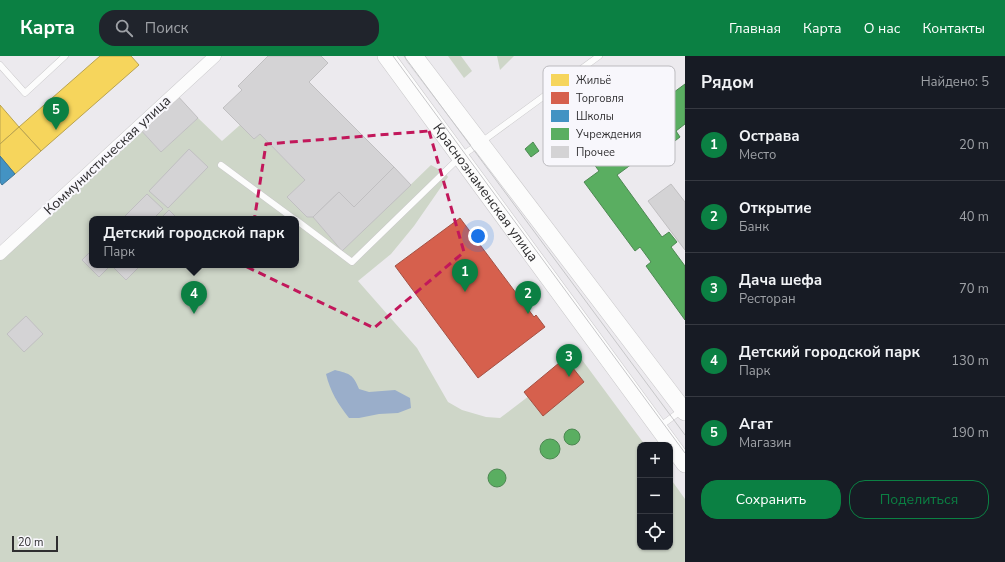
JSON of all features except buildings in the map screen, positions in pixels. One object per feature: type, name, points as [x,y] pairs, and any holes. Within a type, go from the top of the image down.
[{"type":"main road","name":"Краснознаменская улица","points":[[386,56],[685,464]]},
{"type":"main road","name":"Краснознаменская улица","points":[[414,56],[684,410]]},
{"type":"street","name":"Коммунистическая улица","points":[[1,251],[215,56]]},
{"type":"lane","points":[[0,65],[25,93],[65,56]]},
{"type":"lane","points":[[585,66],[599,56]]},
{"type":"lane","points":[[299,223],[352,262],[460,157],[543,97]]},
{"type":"lane","points":[[221,165],[290,216]]},
{"type":"lane","points":[[658,427],[684,410]]},
{"type":"highlighted area","points":[[429,131],[464,252],[374,328],[247,267],[266,144]]},
{"type":"shaded area","points":[[448,56],[461,56],[472,71],[464,78]]},
{"type":"shaded area","points":[[497,56],[514,56],[500,70]]},
{"type":"shaded area","points":[[198,118],[222,141],[240,125],[254,139],[260,134],[305,180],[287,197],[307,217],[313,217],[342,251],[431,165],[445,173],[448,177],[414,226],[391,254],[358,281],[417,348],[448,402],[462,410],[486,417],[500,418],[580,357],[643,442],[637,442],[637,550],[673,550],[673,482],[685,499],[685,562],[0,562],[0,247],[138,127],[161,152]]},
{"type":"water","points":[[335,370],[353,377],[359,389],[369,392],[395,390],[410,398],[411,408],[398,413],[349,418],[335,397],[326,374]]},
{"type":"tram line","points":[[393,56],[685,453]]},
{"type":"tram line","points":[[404,56],[685,435]]},
{"type":"place","name":"Агат","points":[[56,130]]},
{"type":"place","name":"Острава","points":[[465,292]]},
{"type":"place","name":"Детский городской парк","points":[[194,314]]},
{"type":"place","name":"Открытие","points":[[528,314]]},
{"type":"place","name":"Дача шефа","points":[[569,377]]}]
